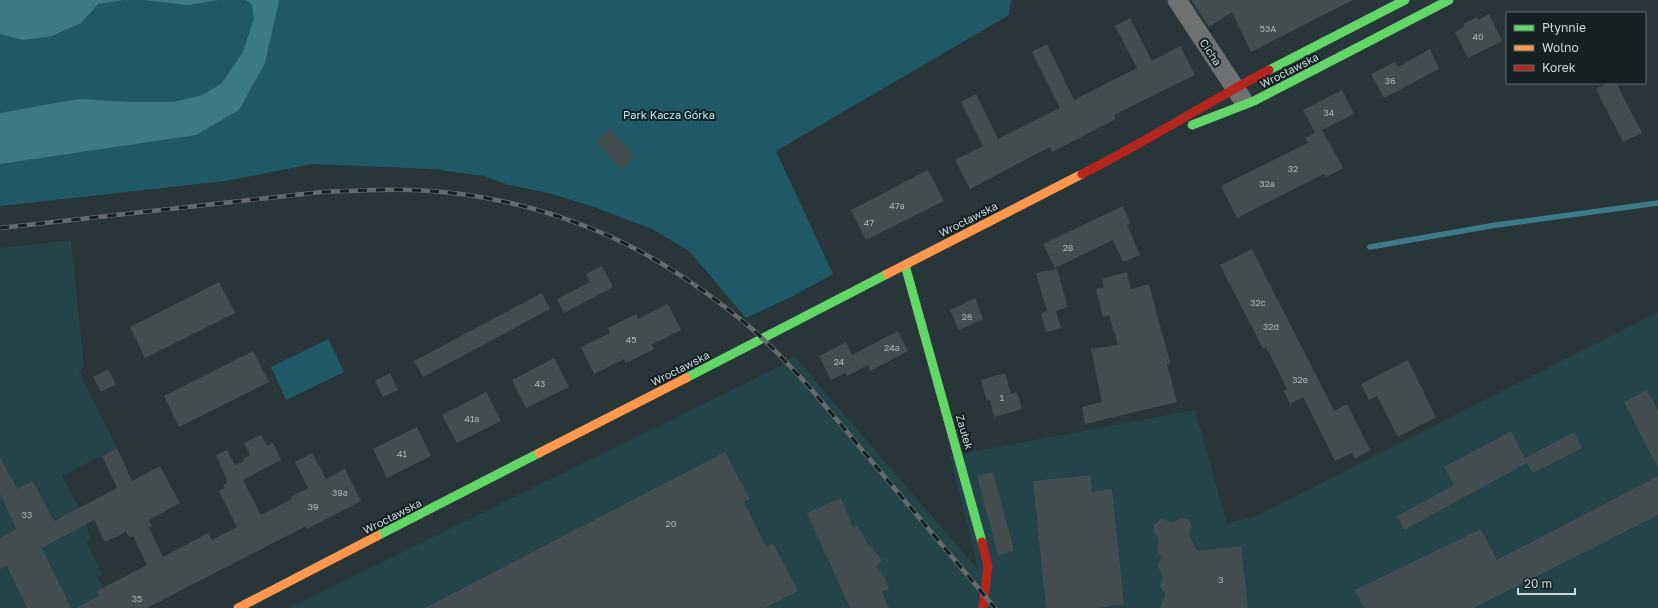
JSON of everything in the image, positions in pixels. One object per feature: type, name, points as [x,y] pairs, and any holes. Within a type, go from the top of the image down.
[{"type":"street","name":"Cicha","points":[[1177,0],[1246,105]]},
{"type":"street","name":"Wrocławska","points":[[238,608],[1133,148],[1235,88],[1405,0]]},
{"type":"street","name":"Wrocławska","points":[[1133,148],[1246,105],[1449,0]]},
{"type":"street","name":"Zaułek","points":[[905,265],[963,470],[988,566],[983,608]]},
{"type":"shaded area","points":[[0,0],[124,0],[98,4],[81,23],[52,36],[23,40],[0,34]]},
{"type":"shaded area","points":[[143,0],[219,0],[188,5]]},
{"type":"shaded area","points":[[246,0],[279,0],[265,63],[239,110],[196,135],[0,164],[0,113],[78,99],[130,102],[173,102],[203,95],[222,83],[243,52],[254,18],[252,5]]},
{"type":"shaded area","points":[[71,240],[84,367],[79,371],[117,448],[62,476],[87,523],[90,540],[86,542],[102,574],[97,577],[115,608],[0,608],[0,248]]},
{"type":"shaded area","points":[[1658,312],[1658,608],[289,608],[776,368],[794,356],[979,571],[950,456],[1195,410],[1227,523],[1254,517]]},
{"type":"green space","name":"Park Kacza Górka","points":[[0,0],[1011,0],[1009,15],[776,151],[833,274],[791,297],[746,318],[689,251],[652,229],[594,207],[552,194],[506,184],[484,176],[433,169],[312,164],[226,181],[0,206]]},
{"type":"green space","points":[[328,339],[344,372],[286,400],[271,367]]},
{"type":"building","points":[[1191,0],[1353,0],[1251,52],[1232,12],[1209,27]]},
{"type":"building","points":[[1489,14],[1502,41],[1468,58],[1455,32],[1464,27],[1463,24],[1477,17],[1478,20]]},
{"type":"building","points":[[1130,18],[1152,61],[1180,46],[1195,75],[1114,115],[1116,119],[1052,152],[1050,147],[970,189],[955,160],[983,146],[961,102],[976,94],[998,139],[1060,108],[1032,52],[1047,44],[1074,100],[1137,68],[1115,26]]},
{"type":"building","points":[[1430,49],[1439,69],[1384,98],[1371,74],[1395,62],[1398,67]]},
{"type":"building","points":[[1606,84],[1617,84],[1642,133],[1623,142],[1596,89]]},
{"type":"building","points":[[1342,90],[1354,114],[1322,130],[1343,168],[1326,177],[1324,174],[1237,218],[1221,186],[1308,143],[1305,138],[1315,133],[1303,110]]},
{"type":"building","points":[[610,128],[635,157],[621,170],[596,141]]},
{"type":"building","points":[[928,170],[944,201],[866,240],[851,210]]},
{"type":"building","points":[[1123,206],[1130,223],[1127,225],[1140,255],[1123,262],[1113,240],[1055,268],[1043,244]]},
{"type":"building","points":[[1252,249],[1334,411],[1347,404],[1370,450],[1355,459],[1352,453],[1335,461],[1303,397],[1290,404],[1284,391],[1287,389],[1266,347],[1263,349],[1220,265]]},
{"type":"building","points":[[602,266],[613,287],[564,313],[557,299],[590,282],[586,274]]},
{"type":"building","points":[[1057,269],[1068,307],[1056,311],[1061,328],[1046,332],[1041,313],[1047,311],[1036,273]]},
{"type":"building","points":[[1127,272],[1131,289],[1149,284],[1170,363],[1167,364],[1177,402],[1085,424],[1082,407],[1102,402],[1091,349],[1118,345],[1109,315],[1103,317],[1096,289],[1104,287],[1102,279]]},
{"type":"building","points":[[219,282],[235,313],[145,358],[130,327]]},
{"type":"building","points":[[542,293],[550,309],[423,377],[414,361]]},
{"type":"building","points":[[975,298],[983,319],[959,330],[950,310]]},
{"type":"building","points":[[668,304],[681,330],[651,345],[654,349],[626,363],[624,359],[594,374],[581,347],[610,333],[608,328],[636,314],[638,319]]},
{"type":"building","points":[[898,331],[908,351],[870,371],[868,365],[847,376],[845,373],[831,380],[819,356],[846,342],[852,355]]},
{"type":"building","points":[[253,351],[269,382],[179,427],[164,396]]},
{"type":"building","points":[[554,358],[569,387],[526,408],[512,380]]},
{"type":"building","points":[[1408,360],[1436,417],[1398,437],[1377,396],[1369,400],[1361,384]]},
{"type":"building","points":[[108,369],[116,384],[101,392],[93,377]]},
{"type":"building","points":[[390,373],[398,390],[383,397],[375,381]]},
{"type":"building","points":[[1005,373],[1011,394],[1017,392],[1022,409],[994,417],[990,400],[987,401],[981,380]]},
{"type":"building","points":[[1647,390],[1658,411],[1658,468],[1624,402]]},
{"type":"building","points":[[486,392],[501,421],[457,443],[442,415]]},
{"type":"building","points":[[417,427],[431,456],[387,478],[373,449]]},
{"type":"building","points":[[1511,431],[1525,458],[1574,432],[1582,448],[1533,473],[1525,459],[1527,463],[1404,530],[1397,516],[1454,485],[1444,467]]},
{"type":"building","points":[[261,435],[267,446],[273,443],[281,460],[243,480],[261,515],[292,499],[291,497],[308,488],[295,462],[312,453],[326,479],[345,469],[361,501],[307,529],[306,526],[147,608],[76,608],[99,596],[97,591],[147,565],[133,536],[130,538],[126,532],[105,542],[94,520],[42,548],[71,608],[27,608],[7,566],[0,569],[0,538],[16,529],[0,493],[0,457],[17,489],[33,481],[54,521],[117,488],[102,456],[117,448],[132,481],[160,466],[180,503],[149,520],[152,526],[149,528],[163,557],[208,533],[212,540],[237,527],[219,491],[225,488],[223,485],[228,482],[216,455],[227,450],[235,465],[244,461],[243,459],[250,455],[244,443]]},
{"type":"building","points":[[725,452],[750,499],[744,502],[766,547],[773,543],[798,591],[765,608],[425,608]]},
{"type":"building","points":[[993,472],[1014,551],[998,555],[977,476]]},
{"type":"building","points":[[1090,475],[1092,492],[1112,489],[1124,604],[1099,608],[1046,608],[1033,481]]},
{"type":"building","points":[[1658,476],[1658,515],[1474,608],[1364,608],[1355,590],[1481,529],[1497,560]]},
{"type":"building","points":[[841,498],[853,528],[858,526],[866,541],[882,560],[876,566],[884,577],[889,589],[882,592],[889,608],[850,608],[807,513]]},
{"type":"building","points":[[1181,518],[1187,519],[1191,523],[1189,534],[1197,551],[1241,546],[1248,608],[1160,608],[1166,594],[1160,587],[1163,576],[1159,570],[1158,564],[1162,557],[1157,552],[1159,541],[1154,531],[1154,525],[1161,519],[1174,522]]},
{"type":"waterway","points":[[1370,247],[1496,225],[1658,203]]},
{"type":"railway","points":[[0,228],[321,192],[389,190],[416,190],[474,196],[518,205],[561,217],[582,225],[640,251],[677,273],[745,323],[787,363],[811,389],[995,608]]},
{"type":"traffic: fast","points":[[1269,70],[1405,0]]},
{"type":"traffic: fast","points":[[1192,125],[1254,101],[1449,0]]},
{"type":"traffic: fast","points":[[905,265],[982,542]]},
{"type":"traffic: fast","points":[[686,378],[887,274]]},
{"type":"traffic: fast","points":[[377,536],[539,453]]},
{"type":"traffic: slow","points":[[887,274],[1082,174]]},
{"type":"traffic: slow","points":[[539,453],[686,378]]},
{"type":"traffic: slow","points":[[238,608],[377,536]]},
{"type":"traffic: jam","points":[[1082,174],[1269,70]]},
{"type":"traffic: jam","points":[[982,542],[988,566],[983,608]]}]
